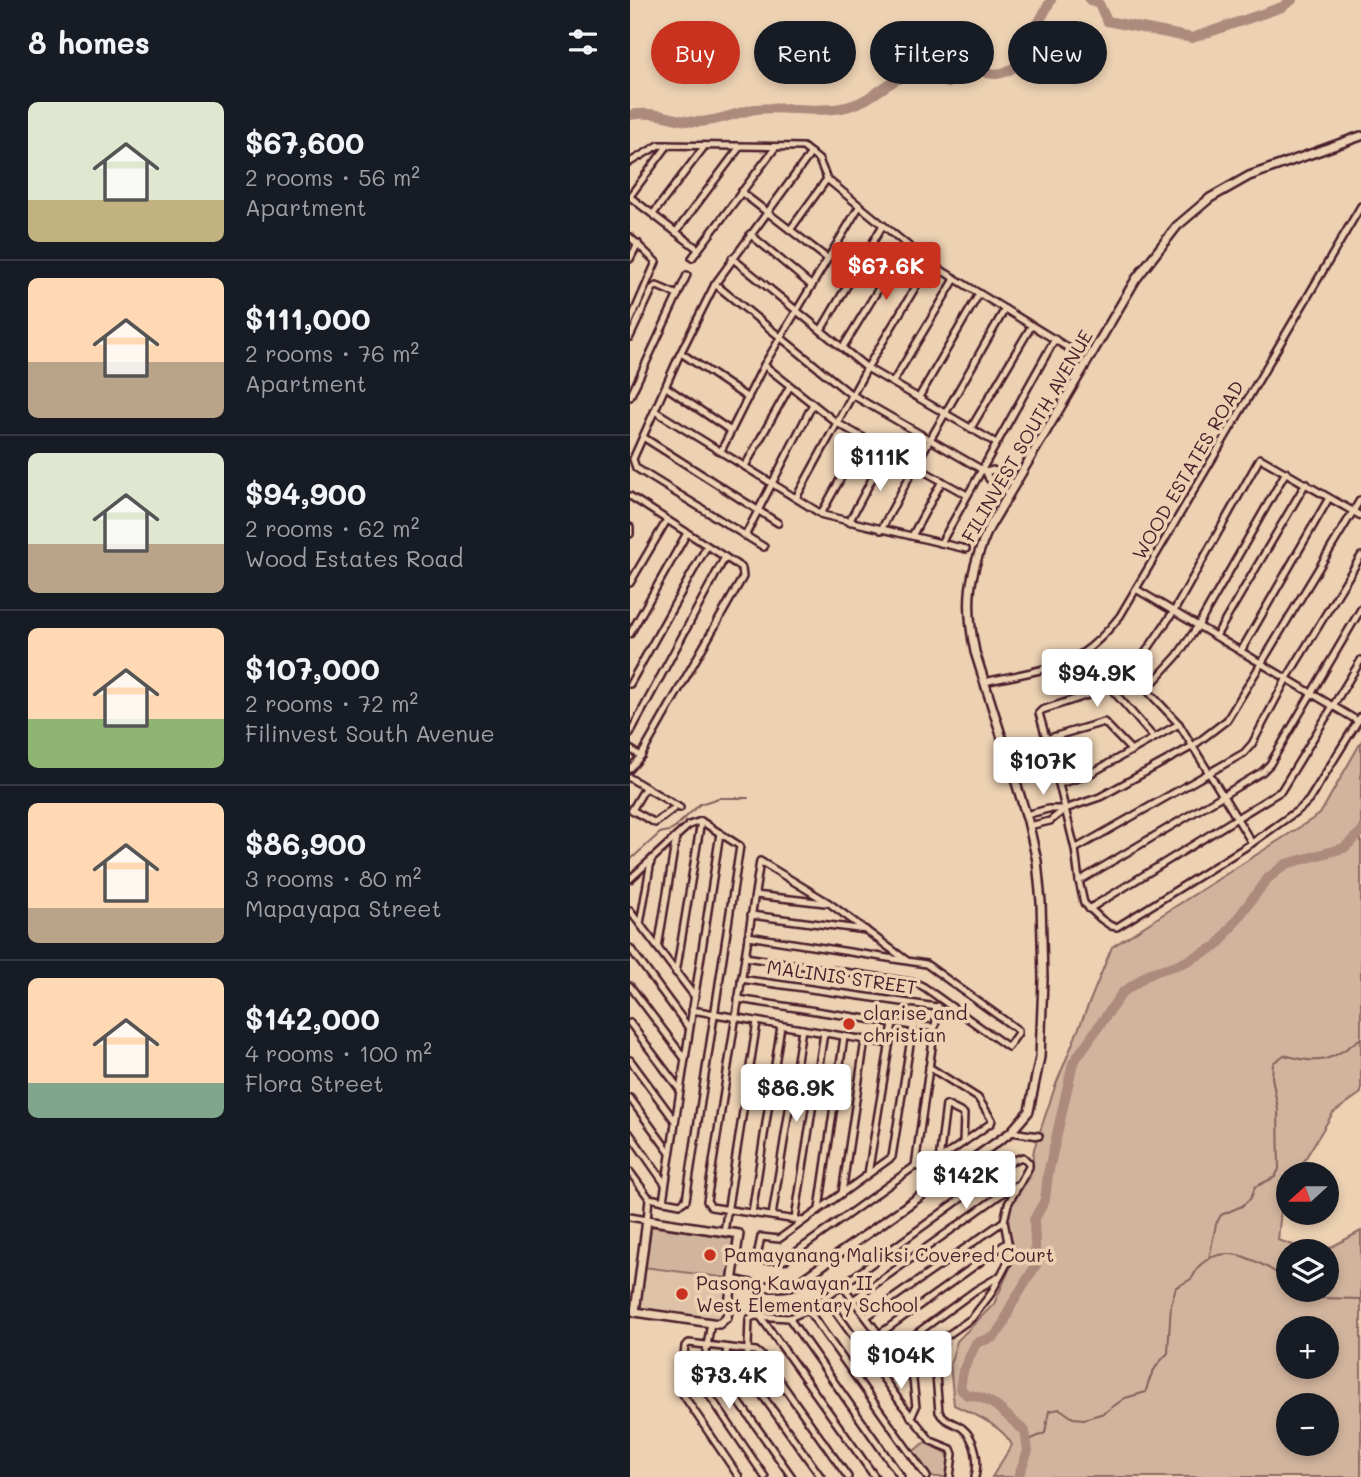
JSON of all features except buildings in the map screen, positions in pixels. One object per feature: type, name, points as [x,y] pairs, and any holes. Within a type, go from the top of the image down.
[{"type":"street","name":"FILINVEST SOUTH AVENUE","points":[[732,1280],[776,1288],[796,1284],[1011,1132],[1029,1111],[1040,1057],[1043,1011],[1041,902],[1037,861],[1029,826],[969,625],[970,579],[978,551],[1136,279],[1177,226],[1210,198],[1249,176],[1360,139]]},
{"type":"street","points":[[630,162],[659,145],[803,147],[820,160],[827,180],[930,263],[1075,352]]},
{"type":"street","points":[[668,145],[630,196],[698,249]]},
{"type":"street","points":[[653,214],[704,147]]},
{"type":"street","points":[[676,232],[739,148]]},
{"type":"street","points":[[692,258],[775,148]]},
{"type":"street","points":[[764,547],[636,468],[633,459],[715,284],[811,153]]},
{"type":"street","points":[[790,230],[827,180]]},
{"type":"street","points":[[741,192],[828,259]]},
{"type":"street","points":[[721,451],[764,365],[859,206]]},
{"type":"street","name":"WOOD ESTATES ROAD","points":[[985,682],[1079,655],[1109,629],[1136,589],[1361,206]]},
{"type":"street","points":[[821,330],[883,225]]},
{"type":"street","points":[[750,234],[812,286]]},
{"type":"street","points":[[630,237],[656,262],[630,337]]},
{"type":"street","points":[[630,259],[638,243]]},
{"type":"street","points":[[843,348],[906,244]]},
{"type":"street","points":[[732,258],[867,368],[996,443]]},
{"type":"street","points":[[796,498],[867,368],[930,263]]},
{"type":"street","points":[[630,397],[687,275]]},
{"type":"street","points":[[892,382],[955,279]]},
{"type":"street","points":[[715,284],[852,395],[983,470],[989,480],[1009,494]]},
{"type":"street","points":[[630,322],[653,288],[657,286],[678,295]]},
{"type":"street","points":[[919,397],[979,293]]},
{"type":"street","points":[[881,530],[1005,309]]},
{"type":"street","points":[[971,428],[1032,325]]},
{"type":"street","points":[[941,543],[1055,339]]},
{"type":"street","points":[[681,353],[748,398]]},
{"type":"street","points":[[764,365],[837,423],[967,495]]},
{"type":"street","points":[[745,466],[790,386]]},
{"type":"street","points":[[666,387],[731,431]]},
{"type":"street","points":[[745,536],[813,404]]},
{"type":"street","points":[[656,411],[821,514],[965,549]]},
{"type":"street","points":[[643,437],[778,523]]},
{"type":"street","points":[[821,514],[863,438]]},
{"type":"street","points":[[849,522],[887,451]]},
{"type":"street","points":[[1136,589],[1174,611],[1198,626],[1261,662],[1311,693],[1360,718],[1309,800],[1301,808],[1252,843],[1117,927],[1111,926],[1084,903],[1075,849],[1059,784],[1038,717],[1042,710],[1091,694],[1108,685],[1143,656],[1174,611],[1260,458],[1361,516]]},
{"type":"street","points":[[983,470],[993,470],[1015,484]]},
{"type":"street","points":[[1147,689],[1177,656],[1198,626],[1286,472]]},
{"type":"street","points":[[912,536],[942,481]]},
{"type":"street","points":[[1216,636],[1306,483]]},
{"type":"street","points":[[630,496],[742,568],[743,576],[641,756],[630,769]]},
{"type":"street","points":[[1241,651],[1329,498]]},
{"type":"street","points":[[1026,815],[1048,809],[1065,809],[1100,797],[1216,731],[1227,720],[1360,500]]},
{"type":"street","points":[[630,583],[667,520]]},
{"type":"street","points":[[630,527],[630,534]]},
{"type":"street","points":[[630,634],[687,533]]},
{"type":"street","points":[[630,684],[708,546]]},
{"type":"street","points":[[1075,849],[1244,753],[1252,744],[1287,678],[1361,556]]},
{"type":"street","points":[[630,733],[726,557]]},
{"type":"street","points":[[1079,881],[1262,772],[1270,764],[1361,609]]},
{"type":"street","points":[[1089,909],[1281,791],[1361,660]]},
{"type":"street","points":[[1128,670],[1178,724],[1211,773],[1252,843]]},
{"type":"street","points":[[1108,685],[1154,738]]},
{"type":"street","points":[[1046,739],[1104,722],[1132,751]]},
{"type":"street","points":[[1059,784],[1088,775],[1178,724]]},
{"type":"street","points":[[630,749],[641,756]]},
{"type":"street","points":[[630,778],[679,807],[655,822],[631,811],[645,788]]},
{"type":"street","points":[[1029,826],[1050,821],[1065,809]]},
{"type":"street","points":[[630,1172],[649,1198],[680,1204],[687,1200],[740,846],[701,821]]},
{"type":"street","points":[[630,879],[689,825],[701,821]]},
{"type":"street","points":[[676,973],[701,821]]},
{"type":"street","points":[[663,1201],[720,833]]},
{"type":"street","points":[[658,948],[676,837]]},
{"type":"street","points":[[640,924],[651,860]]},
{"type":"street","points":[[803,1220],[708,1205],[760,861],[829,903],[906,960]]},
{"type":"street","points":[[755,895],[829,903]]},
{"type":"street","points":[[630,911],[695,997]]},
{"type":"street","points":[[751,915],[869,931]]},
{"type":"street","points":[[745,957],[916,983],[1008,1046],[1018,1033],[1018,1030],[932,967],[892,957],[748,936]]},
{"type":"street","points":[[630,948],[690,1028]]},
{"type":"street","name":"MALINIS STREET","points":[[741,979],[937,1007]]},
{"type":"street","points":[[630,986],[685,1059]]},
{"type":"street","points":[[738,999],[934,1027]]},
{"type":"street","points":[[913,1026],[894,1152],[888,1160],[779,1239],[761,1237],[757,1256],[759,1258],[778,1262],[785,1260],[915,1166],[940,1000]]},
{"type":"street","points":[[692,1010],[889,1044]]},
{"type":"street","points":[[724,1232],[757,1022]]},
{"type":"street","points":[[630,1023],[680,1090]]},
{"type":"street","points":[[868,1174],[893,1023]]},
{"type":"street","points":[[752,1213],[781,1026]]},
{"type":"street","points":[[772,1216],[802,1029]]},
{"type":"street","points":[[795,1219],[824,1033]]},
{"type":"street","points":[[820,1209],[844,1037]]},
{"type":"street","points":[[842,1193],[864,1040]]},
{"type":"street","points":[[630,1060],[675,1121]]},
{"type":"street","points":[[926,1169],[992,1120],[978,1098],[929,1067]]},
{"type":"street","points":[[630,1098],[670,1153]]},
{"type":"street","points":[[939,1161],[948,1104],[964,1114],[963,1143]]},
{"type":"street","points":[[1011,1132],[1039,1136]]},
{"type":"street","points":[[630,1134],[665,1184]]},
{"type":"street","points":[[821,1477],[749,1378],[749,1319],[754,1316],[789,1318],[808,1310],[980,1184],[1014,1160],[1023,1157],[1029,1163],[1027,1173],[1007,1204],[1004,1221],[1009,1261],[990,1295],[972,1318],[902,1367]]},
{"type":"street","points":[[966,1163],[980,1184]]},
{"type":"street","points":[[915,1166],[926,1169],[936,1185]]},
{"type":"street","points":[[853,1300],[1007,1190],[1020,1184]]},
{"type":"street","points":[[630,1217],[646,1220],[738,1234],[727,1317],[719,1324],[635,1312],[640,1266],[646,1220],[649,1198]]},
{"type":"street","points":[[866,1317],[1004,1221]]},
{"type":"street","points":[[878,1335],[1008,1242]]},
{"type":"street","points":[[630,1264],[640,1266]]},
{"type":"street","points":[[891,1352],[1001,1275]]},
{"type":"street","points":[[842,1285],[913,1380],[916,1407],[911,1417]]},
{"type":"street","points":[[825,1297],[911,1417],[931,1441],[951,1450],[953,1454],[950,1477]]},
{"type":"street","points":[[808,1310],[927,1477]]},
{"type":"street","points":[[760,1316],[875,1477]]},
{"type":"street","points":[[789,1318],[901,1477]]},
{"type":"street","points":[[711,1323],[701,1380],[703,1386],[764,1476]]},
{"type":"street","points":[[945,1339],[935,1363],[939,1412],[942,1419],[962,1428],[971,1440],[975,1449],[975,1477]]},
{"type":"street","points":[[739,1477],[680,1390],[685,1346],[689,1343],[755,1351],[762,1356],[848,1477]]},
{"type":"street","points":[[727,1348],[722,1378],[792,1477]]},
{"type":"shaded area","points":[[1361,742],[1361,1093],[1333,1113],[1303,1162],[1276,1162],[1276,1225],[1280,1225],[1276,1239],[1276,1302],[1339,1302],[1339,1243],[1361,1231],[1361,1477],[992,1477],[1012,1445],[994,1426],[954,1405],[950,1364],[957,1341],[994,1304],[1015,1257],[1006,1217],[1030,1177],[1034,1149],[1056,1084],[1112,947],[1320,814]]},
{"type":"shaded area","points":[[817,1083],[833,1085],[830,1104],[814,1101]]},
{"type":"shaded area","points":[[649,1226],[733,1238],[728,1278],[643,1267]]},
{"type":"shaded area","name":"Pasong Kawayan II West Elementary School","points":[[643,1267],[728,1278],[721,1321],[637,1311]]},
{"type":"shaded area","points":[[926,1442],[947,1453],[949,1458],[946,1477],[930,1477],[912,1452]]},
{"type":"waterway","points":[[630,115],[649,114],[698,122],[756,109],[841,108],[856,104],[902,77],[930,76],[948,83],[966,61],[983,72],[998,74],[1029,58],[1027,33],[1039,22],[1051,0]]},
{"type":"waterway","points":[[1090,0],[1099,4],[1107,21],[1192,38],[1282,7],[1292,0]]},
{"type":"waterway","points":[[630,860],[660,833],[672,830],[700,804],[719,798],[748,798]]},
{"type":"waterway","points":[[1018,1477],[1028,1451],[1025,1431],[992,1403],[967,1395],[960,1388],[963,1371],[976,1343],[994,1337],[1002,1327],[1011,1306],[1036,1265],[1034,1220],[1045,1200],[1048,1174],[1073,1063],[1122,993],[1150,973],[1183,963],[1217,946],[1267,879],[1286,864],[1344,848],[1361,832]]},
{"type":"waterway","points":[[1209,1259],[1216,1224],[1221,1215],[1242,1206],[1251,1198],[1255,1187],[1275,1177],[1279,1169],[1278,1109],[1272,1077],[1273,1063],[1284,1055],[1308,1060],[1333,1057],[1361,1038]]},
{"type":"waterway","points":[[1027,1441],[1045,1433],[1049,1411],[1060,1409],[1073,1418],[1084,1419],[1104,1413],[1125,1398],[1146,1392],[1154,1371],[1168,1353],[1171,1304],[1176,1287],[1191,1279],[1200,1265],[1222,1254],[1233,1254],[1276,1273]]},
{"type":"waterway","points":[[1339,1298],[1361,1299]]},
{"type":"place","name":"clarise and christian","points":[[849,1024]]},
{"type":"place","name":"Pamayanang Maliksi Covered Court","points":[[710,1255]]},
{"type":"place","name":"Pasong Kawayan II West Elementary School","points":[[682,1294]]}]
